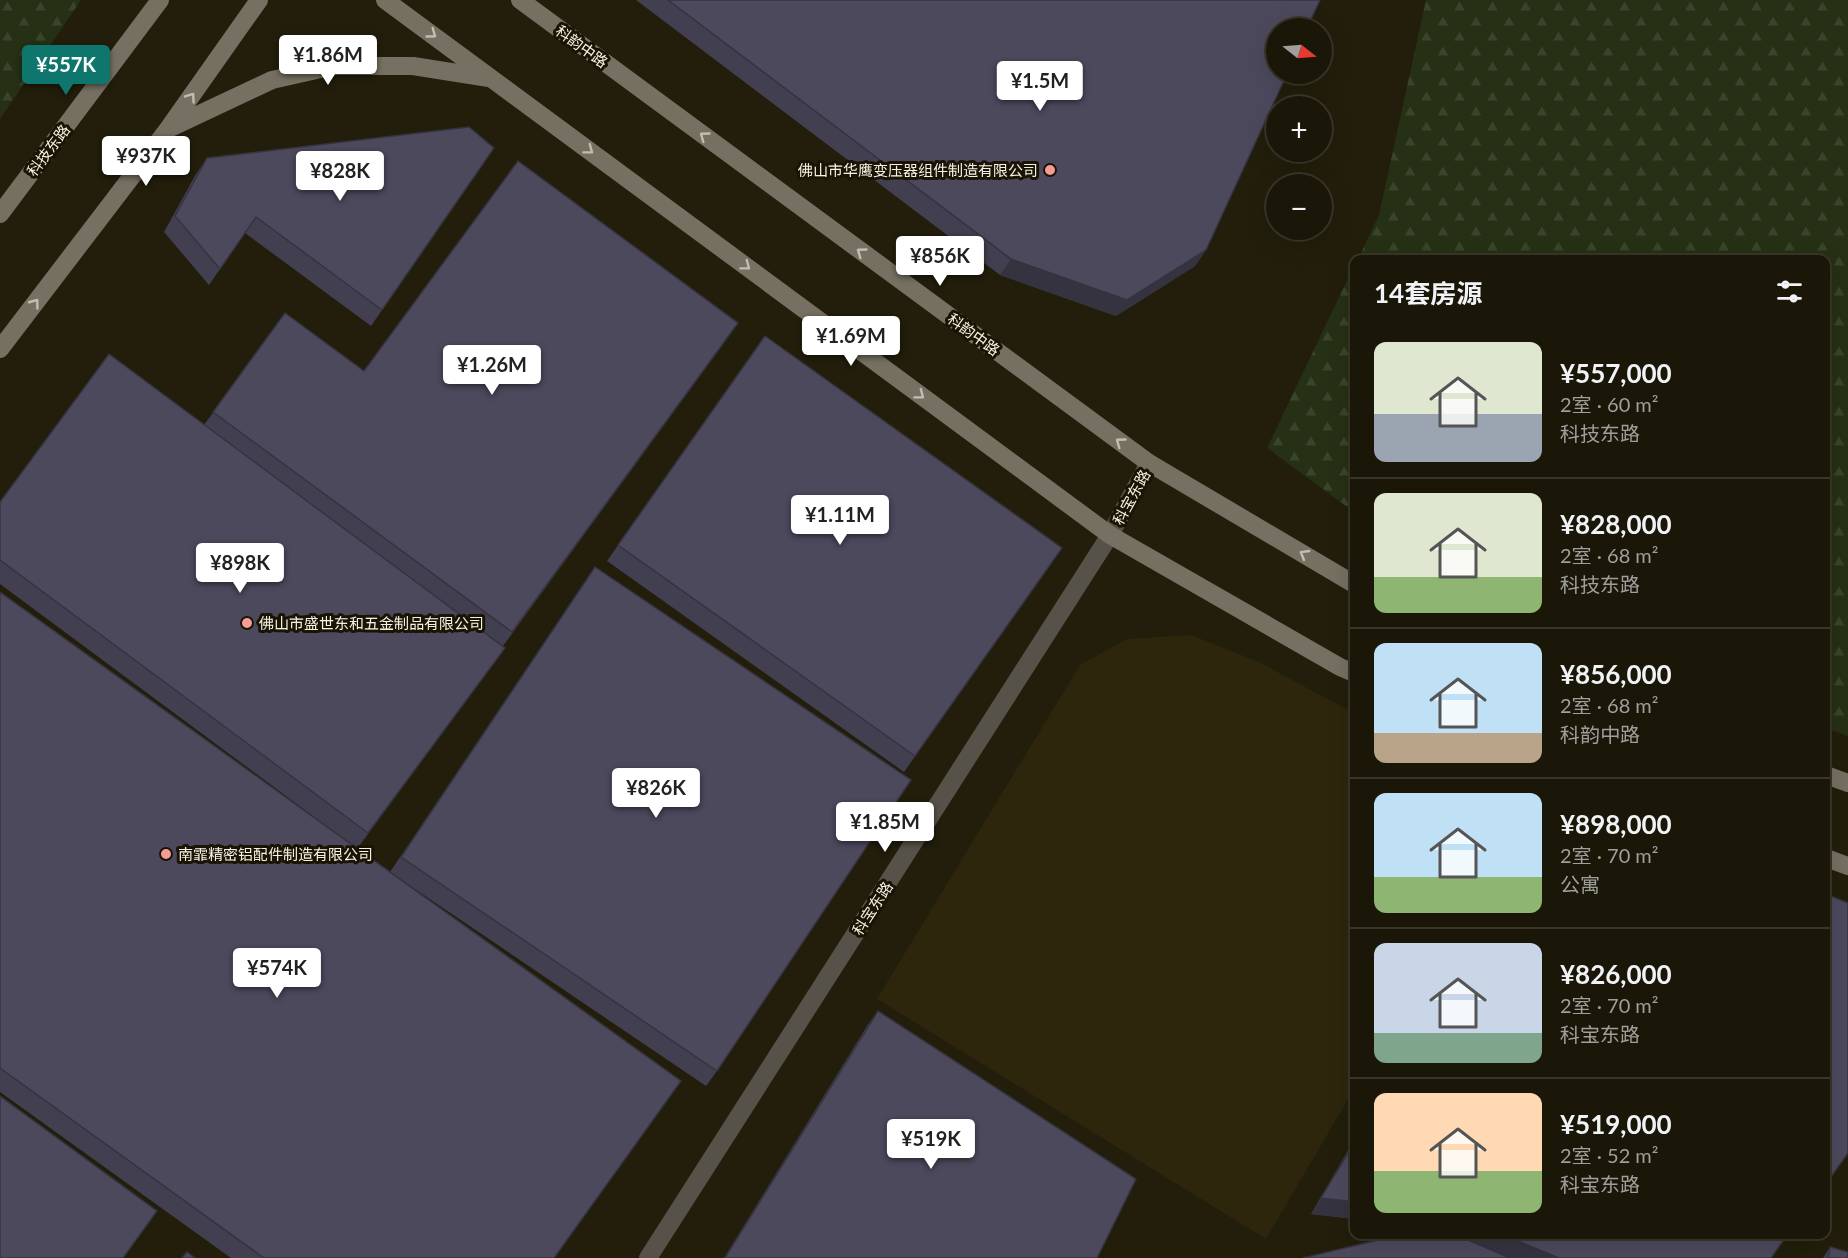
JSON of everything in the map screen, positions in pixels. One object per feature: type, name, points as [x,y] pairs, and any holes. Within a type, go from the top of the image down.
[{"type":"main road","name":"科技东路","points":[[0,214],[160,0]]},
{"type":"main road","points":[[0,349],[168,129],[259,0]]},
{"type":"main road","points":[[385,0],[1110,535],[1350,671]]},
{"type":"main road","name":"科韵中路","points":[[520,0],[1149,463],[1350,582]]},
{"type":"main road","points":[[168,129],[272,80],[334,66],[413,66],[494,79]]},
{"type":"main road","points":[[1830,776],[1848,783]]},
{"type":"main road","points":[[1830,859],[1848,866]]},
{"type":"street","name":"科宝东路","points":[[648,1258],[1110,535],[1149,463]]},
{"type":"shaded area","points":[[1191,635],[1259,662],[1350,711],[1350,1096],[1266,1239],[877,999],[1080,665],[1127,639]]},
{"type":"green space","points":[[0,0],[81,0],[0,119]]},
{"type":"green space","points":[[1426,0],[1848,0],[1848,736],[1830,729],[1830,255],[1360,255],[1379,215]]},
{"type":"green space","points":[[1350,274],[1350,509],[1267,448]]},
{"type":"building","name":"佛山市华鹰变压器组件制造有限公司","points":[[668,0],[1320,0],[1312,18],[1266,18],[1266,84],[1282,84],[1277,96],[1266,96],[1266,120],[1206,250],[1127,300],[1011,259]]},
{"type":"building","points":[[469,127],[494,148],[382,310],[256,217],[220,269],[175,216],[207,158]]},
{"type":"building","points":[[518,161],[738,323],[512,632],[213,412],[285,313],[364,371]]},
{"type":"building","points":[[765,336],[1062,548],[915,756],[618,545]]},
{"type":"building","name":"佛山市盛世东和五金制品有限公司","points":[[109,354],[505,648],[368,833],[0,560],[0,502]]},
{"type":"building","points":[[595,567],[911,780],[717,1071],[401,857]]},
{"type":"building","name":"南霏精密铝配件制造有限公司","points":[[0,592],[681,1081],[554,1258],[264,1258],[0,1068]]},
{"type":"building","points":[[1830,896],[1848,903],[1848,1153],[1830,1178]]},
{"type":"building","points":[[878,1011],[1136,1179],[1097,1258],[725,1258]]},
{"type":"building","points":[[0,1096],[157,1211],[123,1258],[0,1258]]},
{"type":"building","points":[[1350,1150],[1350,1202],[1321,1198]]},
{"type":"building","points":[[1382,1239],[1466,1239],[1510,1258],[1303,1258]]},
{"type":"building","points":[[1513,1239],[1784,1239],[1771,1258],[1559,1258]]},
{"type":"building","points":[[1830,1247],[1848,1252],[1848,1258],[1828,1258]]},
{"type":"building","points":[[187,1252],[195,1258],[182,1258]]},
{"type":"place","name":"佛山市华鹰变压器组件制造有限公司","points":[[1050,170]]},
{"type":"place","name":"佛山市盛世东和五金制品有限公司","points":[[247,623]]},
{"type":"place","name":"南霏精密铝配件制造有限公司","points":[[166,854]]}]
